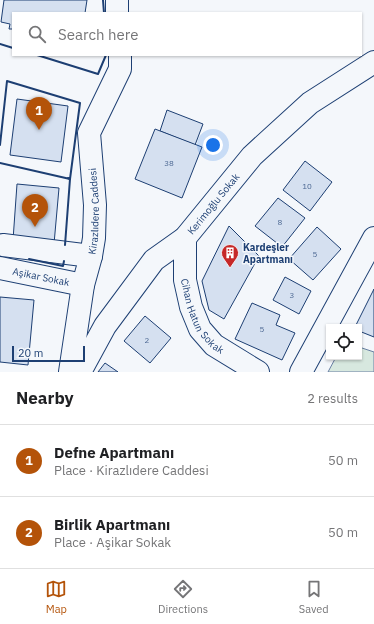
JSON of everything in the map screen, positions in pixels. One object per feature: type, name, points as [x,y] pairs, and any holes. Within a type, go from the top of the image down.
[{"type":"street","points":[[117,0],[117,12]]},
{"type":"street","name":"Kirazlıdere Caddesi","points":[[70,372],[83,285],[94,238],[95,205],[89,133],[120,69],[120,56]]},
{"type":"street","name":"Kerimoğlu Sokak","points":[[80,372],[105,326],[154,260],[185,238],[252,156],[310,103],[374,62]]},
{"type":"street","name":"Cihan Hatun Sokak","points":[[185,238],[186,280],[191,307],[200,329],[214,346],[258,372]]},
{"type":"street","points":[[300,372],[374,238]]},
{"type":"street","points":[[2,245],[91,256]]},
{"type":"street","name":"Aşikar Sokak","points":[[0,268],[83,285]]},
{"type":"shaded area","points":[[362,348],[374,352],[374,372],[328,372],[334,360],[362,360]]},
{"type":"building","points":[[4,0],[87,0],[85,12],[12,12],[12,29],[9,29],[10,24],[1,22]]},
{"type":"building","points":[[17,99],[68,106],[61,162],[10,155]]},
{"type":"building","points":[[167,110],[203,124],[195,145],[160,131]]},
{"type":"building","points":[[155,129],[202,147],[182,198],[135,179]]},
{"type":"building","points":[[305,161],[332,182],[310,211],[283,190]]},
{"type":"building","points":[[17,184],[59,188],[54,244],[13,240]]},
{"type":"building","points":[[278,198],[305,218],[282,247],[255,226]]},
{"type":"building","name":"Kardeşler Apartmanı","points":[[229,226],[259,256],[224,319],[209,310],[202,281]]},
{"type":"building","points":[[317,227],[341,249],[313,280],[289,259]]},
{"type":"building","points":[[285,277],[311,291],[299,314],[273,300]]},
{"type":"building","points":[[374,289],[374,337],[362,332],[362,324],[356,324]]},
{"type":"building","points":[[0,297],[34,300],[28,365],[0,362]]},
{"type":"building","points":[[252,303],[280,315],[276,325],[295,333],[282,360],[235,339]]},
{"type":"building","points":[[145,316],[171,338],[150,363],[124,341]]},
{"type":"building","points":[[105,363],[118,372],[98,372]]},
{"type":"wall","points":[[103,0],[104,12]]},
{"type":"wall","points":[[0,44],[12,48]]},
{"type":"wall","points":[[40,56],[98,74],[106,56]]},
{"type":"wall","points":[[0,145],[7,81],[80,103],[70,179],[0,163]]},
{"type":"wall","points":[[65,245],[70,179],[68,178]]},
{"type":"wall","points":[[29,259],[63,266],[64,261]]},
{"type":"place","name":"Defne Apartmanı","points":[[39,130]]},
{"type":"place","name":"Birlik Apartmanı","points":[[35,227]]},
{"type":"place","name":"Kardeşler Apartmanı","points":[[230,268]]}]
